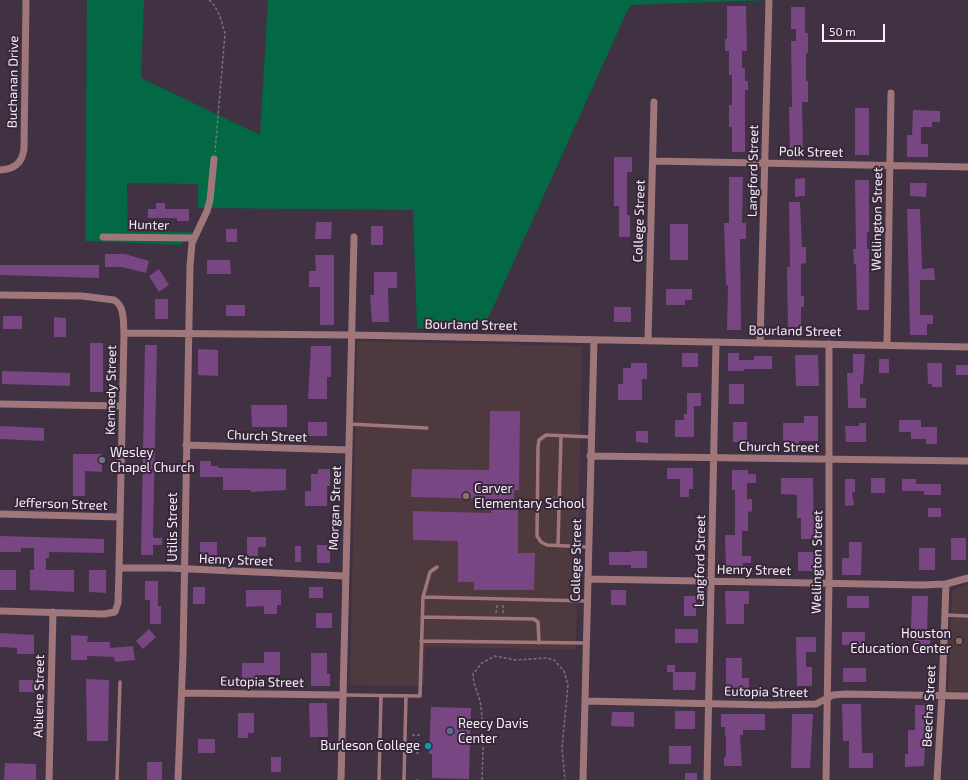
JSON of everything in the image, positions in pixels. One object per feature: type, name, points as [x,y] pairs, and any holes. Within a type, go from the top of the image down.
[{"type":"street","name":"Buchanan Drive","points":[[0,170],[10,168],[19,163],[22,159],[24,149],[26,0]]},
{"type":"street","name":"Langford Street","points":[[760,342],[769,0]]},
{"type":"street","name":"Wellington Street","points":[[886,345],[891,93]]},
{"type":"street","name":"College Street","points":[[648,340],[654,102]]},
{"type":"street","name":"Utilis Street","points":[[178,780],[185,570],[190,266],[194,238],[207,211],[210,200],[214,159]]},
{"type":"street","name":"Polk Street","points":[[653,161],[968,167]]},
{"type":"street","name":"Hunter","points":[[104,237],[194,238]]},
{"type":"street","name":"Morgan Street","points":[[341,780],[354,237]]},
{"type":"street","points":[[0,294],[82,296],[114,300],[118,302],[122,310],[124,333]]},
{"type":"street","name":"Bourland Street","points":[[124,333],[351,334],[968,347]]},
{"type":"street","name":"Kennedy Street","points":[[119,568],[124,333]]},
{"type":"street","name":"College Street","points":[[583,780],[594,340]]},
{"type":"street","name":"Langford Street","points":[[707,780],[708,703],[711,654],[716,342]]},
{"type":"street","name":"Wellington Street","points":[[826,780],[830,459],[829,344]]},
{"type":"street","points":[[0,404],[122,406]]},
{"type":"street","name":"Church Street","points":[[186,445],[348,450]]},
{"type":"street","name":"Church Street","points":[[590,456],[968,461]]},
{"type":"street","name":"Jefferson Street","points":[[0,514],[120,517]]},
{"type":"street","points":[[0,611],[104,614],[115,612],[118,603],[119,568]]},
{"type":"street","name":"Henry Street","points":[[119,568],[345,576]]},
{"type":"street","name":"Henry Street","points":[[588,579],[711,582],[946,584],[968,578]]},
{"type":"street","name":"Beecha Street","points":[[937,780],[946,584]]},
{"type":"street","name":"Abilene Street","points":[[49,780],[53,612]]},
{"type":"street","name":"Eutopia Street","points":[[182,693],[342,695]]},
{"type":"street","name":"Eutopia Street","points":[[585,701],[771,705],[816,704],[827,698],[846,694],[968,696]]},
{"type":"lane","points":[[349,424],[427,428]]},
{"type":"lane","points":[[588,547],[541,542],[537,536],[538,446],[539,440],[546,435],[591,437]]},
{"type":"lane","points":[[558,545],[561,436]]},
{"type":"lane","points":[[342,695],[420,696],[423,597],[430,572],[437,567]]},
{"type":"lane","points":[[423,597],[587,601]]},
{"type":"lane","points":[[945,615],[968,616]]},
{"type":"lane","points":[[422,617],[534,619],[538,622],[539,642]]},
{"type":"lane","points":[[421,641],[586,643]]},
{"type":"lane","points":[[118,780],[120,682]]},
{"type":"lane","points":[[379,780],[381,696]]},
{"type":"lane","points":[[404,780],[406,696]]},
{"type":"path","points":[[209,0],[221,19],[225,34],[214,159]]},
{"type":"path","points":[[547,500],[555,496]]},
{"type":"path","points":[[496,605],[496,613]]},
{"type":"path","points":[[503,605],[503,613]]},
{"type":"path","points":[[482,780],[484,761],[481,710],[474,686],[473,674],[482,663],[494,656],[514,660],[547,658],[554,660],[564,671],[568,685],[562,748],[565,780]]},
{"type":"path","points":[[410,735],[421,735]]},
{"type":"path","points":[[409,753],[421,753]]},
{"type":"shaded area","name":"Carver Elementary School","points":[[357,341],[582,346],[576,650],[425,647],[424,686],[350,685]]},
{"type":"shaded area","name":"Houston Education Center","points":[[968,584],[968,691],[948,691],[952,590]]},
{"type":"green space","points":[[87,0],[144,0],[141,78],[260,135],[268,0],[771,0],[630,5],[486,323],[417,329],[413,210],[198,208],[198,184],[127,183],[128,231],[195,232],[180,245],[85,241]]},
{"type":"building","points":[[727,6],[746,6],[747,51],[742,51],[742,68],[745,68],[745,81],[748,81],[748,90],[745,90],[745,152],[732,152],[732,127],[729,127],[729,105],[732,105],[732,75],[729,75],[729,51],[725,51],[725,39],[727,39]]},
{"type":"building","points":[[791,7],[805,7],[805,33],[808,33],[806,81],[808,81],[808,102],[802,102],[803,153],[790,153],[789,107],[792,107],[791,41],[796,41],[796,29],[791,29]]},
{"type":"building","points":[[855,108],[869,108],[869,155],[855,155]]},
{"type":"building","points":[[913,110],[940,111],[940,122],[932,122],[932,127],[921,127],[921,144],[928,144],[928,157],[907,157],[907,135],[912,135]]},
{"type":"building","points":[[614,157],[632,157],[632,172],[627,172],[627,215],[630,215],[630,237],[619,237],[619,206],[614,206]]},
{"type":"building","points":[[729,177],[743,177],[742,223],[746,223],[746,239],[740,239],[741,330],[727,330],[728,285],[726,285],[724,223],[729,223]]},
{"type":"building","points":[[805,178],[805,196],[795,197],[795,179]]},
{"type":"building","points":[[855,180],[869,180],[869,232],[867,232],[867,249],[869,249],[869,310],[857,310],[856,264],[854,264],[853,249],[856,249]]},
{"type":"building","points":[[910,183],[927,183],[926,197],[910,196]]},
{"type":"building","points":[[789,202],[800,202],[802,247],[806,247],[806,263],[801,264],[801,296],[804,296],[804,307],[801,307],[801,332],[788,332],[787,267],[790,267]]},
{"type":"building","points":[[156,203],[165,203],[165,209],[189,209],[189,221],[177,221],[177,218],[148,218],[148,209],[156,209]]},
{"type":"building","points":[[907,209],[920,209],[922,269],[934,268],[935,280],[920,280],[920,315],[933,315],[933,324],[927,324],[927,335],[910,335]]},
{"type":"building","points":[[316,222],[332,222],[331,239],[315,239]]},
{"type":"building","points":[[670,224],[688,224],[688,260],[670,260]]},
{"type":"building","points":[[371,226],[383,226],[383,245],[371,245]]},
{"type":"building","points":[[226,229],[237,229],[237,242],[226,242]]},
{"type":"building","points":[[105,254],[125,254],[149,261],[146,273],[122,267],[105,267]]},
{"type":"building","points":[[315,255],[334,255],[334,325],[320,325],[320,287],[309,287],[309,271],[316,271]]},
{"type":"building","points":[[207,260],[230,260],[231,274],[207,274]]},
{"type":"building","points":[[0,265],[99,265],[99,278],[0,275]]},
{"type":"building","points":[[159,269],[169,285],[159,292],[149,276]]},
{"type":"building","points":[[374,272],[397,272],[397,288],[388,288],[389,322],[372,322],[370,295],[374,295]]},
{"type":"building","points":[[666,289],[692,289],[692,300],[685,300],[685,305],[666,305]]},
{"type":"building","points":[[155,299],[168,299],[168,319],[155,319]]},
{"type":"building","points":[[226,305],[245,305],[245,316],[226,316]]},
{"type":"building","points":[[614,307],[631,307],[631,322],[614,322]]},
{"type":"building","points":[[3,316],[22,316],[22,329],[3,329]]},
{"type":"building","points":[[54,317],[66,318],[66,337],[54,337]]},
{"type":"building","points":[[90,343],[103,343],[103,392],[90,392]]},
{"type":"building","points":[[145,345],[157,345],[153,535],[154,538],[162,538],[162,545],[153,545],[153,555],[141,555]]},
{"type":"building","points":[[311,346],[331,346],[331,377],[327,377],[327,399],[308,399]]},
{"type":"building","points":[[198,349],[218,350],[218,376],[198,375]]},
{"type":"building","points":[[682,353],[698,353],[698,367],[682,367]]},
{"type":"building","points":[[728,353],[739,353],[739,360],[754,360],[754,356],[772,356],[772,369],[744,369],[744,371],[728,371]]},
{"type":"building","points":[[853,354],[865,354],[863,384],[860,384],[860,398],[866,398],[866,408],[848,408],[847,373],[853,373]]},
{"type":"building","points":[[795,355],[818,355],[819,386],[796,386]]},
{"type":"building","points":[[879,359],[889,359],[889,373],[879,373]]},
{"type":"building","points":[[631,363],[647,363],[647,379],[642,379],[642,400],[618,400],[618,384],[623,384],[623,368],[631,368]]},
{"type":"building","points":[[927,363],[942,363],[942,387],[932,387],[932,384],[928,384]]},
{"type":"building","points":[[956,365],[968,365],[968,375],[956,375]]},
{"type":"building","points":[[2,371],[70,373],[70,386],[2,384]]},
{"type":"building","points":[[729,384],[744,384],[744,404],[729,404]]},
{"type":"building","points":[[687,393],[701,393],[701,406],[694,406],[694,437],[675,437],[675,420],[684,420],[684,414],[687,414]]},
{"type":"building","points":[[251,405],[287,405],[287,427],[252,427]]},
{"type":"building","points":[[490,411],[520,411],[519,490],[514,490],[514,509],[518,509],[518,553],[535,553],[534,590],[474,590],[474,582],[458,582],[458,541],[413,540],[413,511],[491,513],[491,499],[411,497],[412,469],[489,470]]},
{"type":"building","points":[[804,416],[818,416],[818,441],[799,441],[799,444],[783,444],[783,423],[804,423]]},
{"type":"building","points":[[899,420],[921,420],[921,427],[937,427],[937,444],[926,444],[926,439],[911,439],[911,432],[899,432]]},
{"type":"building","points":[[308,422],[327,422],[327,436],[308,436]]},
{"type":"building","points":[[733,422],[747,422],[747,442],[733,442]]},
{"type":"building","points":[[859,423],[866,423],[866,442],[846,442],[845,426],[859,426]]},
{"type":"building","points":[[0,426],[44,428],[44,441],[0,439]]},
{"type":"building","points":[[636,431],[648,431],[648,443],[636,442]]},
{"type":"building","points":[[73,454],[102,454],[102,472],[85,471],[85,496],[73,496]]},
{"type":"building","points":[[200,461],[211,461],[211,466],[218,466],[218,468],[286,469],[286,490],[251,492],[251,490],[223,490],[223,477],[200,477]]},
{"type":"building","points":[[667,468],[693,468],[693,489],[689,489],[689,497],[680,497],[680,479],[667,479]]},
{"type":"building","points":[[318,469],[330,469],[330,486],[327,486],[327,506],[305,506],[305,491],[311,491],[311,474],[318,474]]},
{"type":"building","points":[[732,470],[748,470],[748,474],[756,474],[756,483],[747,483],[747,499],[752,499],[752,512],[748,511],[748,531],[742,531],[742,556],[751,556],[751,563],[743,563],[743,569],[726,569],[725,535],[735,535],[735,490],[732,490]]},
{"type":"building","points":[[781,478],[813,478],[814,539],[801,539],[801,518],[797,518],[797,495],[781,494]]},
{"type":"building","points":[[871,478],[885,478],[885,493],[871,493]]},
{"type":"building","points":[[845,479],[855,479],[855,492],[852,492],[854,505],[845,506]]},
{"type":"building","points":[[902,479],[916,479],[916,484],[941,484],[941,495],[924,495],[924,491],[902,491]]},
{"type":"building","points":[[928,508],[941,508],[941,517],[928,517]]},
{"type":"building","points":[[0,536],[104,539],[104,553],[49,552],[49,558],[46,558],[46,570],[74,570],[74,592],[30,590],[30,570],[34,570],[34,548],[21,548],[21,552],[0,552]]},
{"type":"building","points":[[247,537],[266,537],[266,547],[258,547],[258,556],[247,556]]},
{"type":"building","points":[[951,538],[966,538],[966,560],[951,560]]},
{"type":"building","points":[[200,542],[217,542],[217,555],[200,555]]},
{"type":"building","points":[[849,542],[862,542],[861,575],[842,575],[842,558],[849,558]]},
{"type":"building","points":[[317,545],[330,545],[330,563],[317,563]]},
{"type":"building","points":[[295,546],[301,546],[301,562],[295,562]]},
{"type":"building","points":[[919,548],[935,548],[935,570],[919,570]]},
{"type":"building","points":[[647,551],[647,568],[631,568],[631,565],[609,565],[609,552]]},
{"type":"building","points":[[798,552],[816,552],[816,571],[798,571]]},
{"type":"building","points":[[0,570],[16,570],[16,590],[0,590]]},
{"type":"building","points":[[89,570],[106,570],[106,593],[89,592]]},
{"type":"building","points":[[145,581],[158,581],[158,606],[161,606],[161,624],[150,624],[150,600],[145,600]]},
{"type":"building","points":[[193,587],[205,587],[205,604],[193,604]]},
{"type":"building","points":[[309,587],[323,587],[323,598],[309,598]]},
{"type":"building","points":[[246,590],[281,590],[281,605],[277,605],[277,614],[264,614],[264,606],[246,607]]},
{"type":"building","points":[[611,590],[626,590],[626,605],[611,605]]},
{"type":"building","points":[[725,591],[749,591],[749,604],[744,604],[744,624],[726,624]]},
{"type":"building","points":[[684,596],[696,596],[696,616],[684,616]]},
{"type":"building","points":[[847,596],[869,596],[869,608],[847,608]]},
{"type":"building","points":[[912,596],[928,596],[927,636],[930,636],[930,655],[915,655],[915,629],[911,628]]},
{"type":"building","points":[[316,613],[332,613],[332,628],[316,628]]},
{"type":"building","points":[[149,629],[156,637],[143,649],[136,641]]},
{"type":"building","points":[[675,629],[698,629],[698,643],[675,643]]},
{"type":"building","points":[[842,632],[865,632],[865,645],[842,645]]},
{"type":"building","points":[[0,633],[34,635],[34,654],[17,654],[17,648],[0,647]]},
{"type":"building","points":[[71,635],[88,636],[87,642],[110,642],[110,648],[133,646],[135,660],[115,662],[114,657],[87,656],[87,660],[71,660]]},
{"type":"building","points":[[796,637],[816,637],[816,652],[806,652],[806,667],[812,667],[812,686],[797,686]]},
{"type":"building","points":[[264,652],[280,652],[280,675],[256,675],[256,679],[242,679],[242,663],[264,663]]},
{"type":"building","points":[[311,653],[327,653],[327,674],[330,674],[330,686],[311,686]]},
{"type":"building","points":[[726,658],[742,658],[742,678],[749,678],[749,690],[726,690]]},
{"type":"building","points":[[667,665],[675,665],[675,672],[667,672]]},
{"type":"building","points":[[843,668],[866,668],[866,682],[843,682]]},
{"type":"building","points":[[673,672],[696,672],[695,690],[673,690]]},
{"type":"building","points":[[86,679],[109,680],[108,741],[87,741]]},
{"type":"building","points":[[19,680],[36,680],[36,692],[19,692]]},
{"type":"building","points":[[309,703],[327,703],[328,737],[310,737]]},
{"type":"building","points":[[842,704],[861,704],[862,753],[873,753],[873,768],[849,768],[849,741],[843,741]]},
{"type":"building","points":[[915,705],[927,705],[924,766],[905,767],[905,754],[908,754],[908,730],[915,730]]},
{"type":"building","name":"Reecy Davis Center","points":[[431,707],[471,708],[469,779],[432,778],[432,754],[429,754]]},
{"type":"building","points":[[675,711],[695,711],[695,729],[675,729]]},
{"type":"building","points":[[612,712],[634,712],[634,727],[611,726]]},
{"type":"building","points":[[238,713],[254,713],[254,733],[248,733],[248,738],[238,738]]},
{"type":"building","points":[[721,714],[765,714],[765,730],[743,730],[743,735],[740,735],[742,766],[724,766],[724,757],[726,757],[726,735],[725,736],[725,727],[721,727]]},
{"type":"building","points":[[792,714],[813,714],[810,768],[791,768]]},
{"type":"building","points":[[198,739],[215,739],[215,753],[198,753]]},
{"type":"building","points":[[669,746],[691,746],[691,764],[669,764]]},
{"type":"building","points":[[271,757],[281,757],[281,772],[271,772]]},
{"type":"building","points":[[147,762],[162,762],[162,780],[147,780]]},
{"type":"building","points":[[5,763],[36,764],[36,780],[4,780]]},
{"type":"building","points":[[685,773],[697,773],[697,780],[685,780]]},
{"type":"place","name":"Wesley Chapel Church","points":[[102,460]]},
{"type":"place","name":"Carver Elementary School","points":[[466,496]]},
{"type":"place","name":"Houston Education Center","points":[[959,641]]},
{"type":"place","name":"Reecy Davis Center","points":[[450,731]]},
{"type":"place","name":"Burleson College","points":[[428,746]]}]
